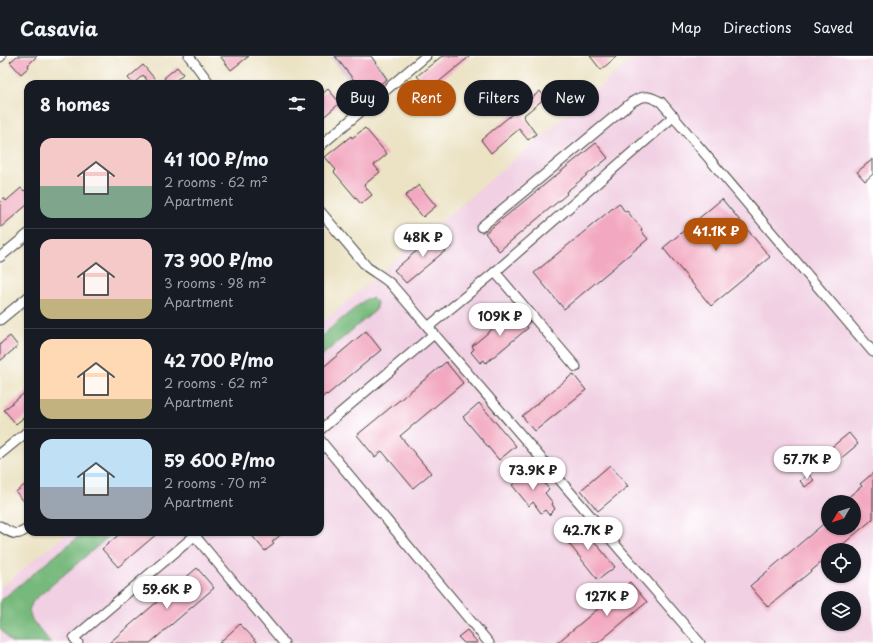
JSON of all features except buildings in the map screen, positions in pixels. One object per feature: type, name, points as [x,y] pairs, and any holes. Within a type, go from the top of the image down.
[{"type":"street","points":[[189,56],[206,80]]},
{"type":"street","points":[[324,143],[426,56]]},
{"type":"street","points":[[481,227],[632,102],[640,97],[649,96],[662,102],[873,352]]},
{"type":"street","points":[[324,426],[495,272],[674,116]]},
{"type":"street","points":[[324,216],[367,267],[386,279],[392,285],[700,643]]},
{"type":"street","points":[[0,257],[24,237]]},
{"type":"street","points":[[495,272],[576,367]]},
{"type":"street","points":[[0,320],[24,300]]},
{"type":"street","points":[[0,454],[24,434]]},
{"type":"street","points":[[324,445],[489,643]]},
{"type":"street","points":[[0,526],[12,534],[24,531]]},
{"type":"street","points":[[78,643],[74,638],[195,536]]},
{"type":"street","points":[[199,536],[284,643]]},
{"type":"shaded area","points":[[330,56],[373,56],[393,83],[389,87],[389,80],[349,80]]},
{"type":"shaded area","points":[[636,56],[873,56],[873,643],[0,643],[0,588],[63,536],[324,536],[324,321],[565,116],[599,116],[599,87]]},
{"type":"green space","points":[[373,298],[377,302],[376,310],[324,354],[324,334],[366,299]]},
{"type":"green space","points":[[79,536],[109,536],[33,601],[29,610],[32,620],[51,643],[12,643],[0,629],[0,601]]}]
